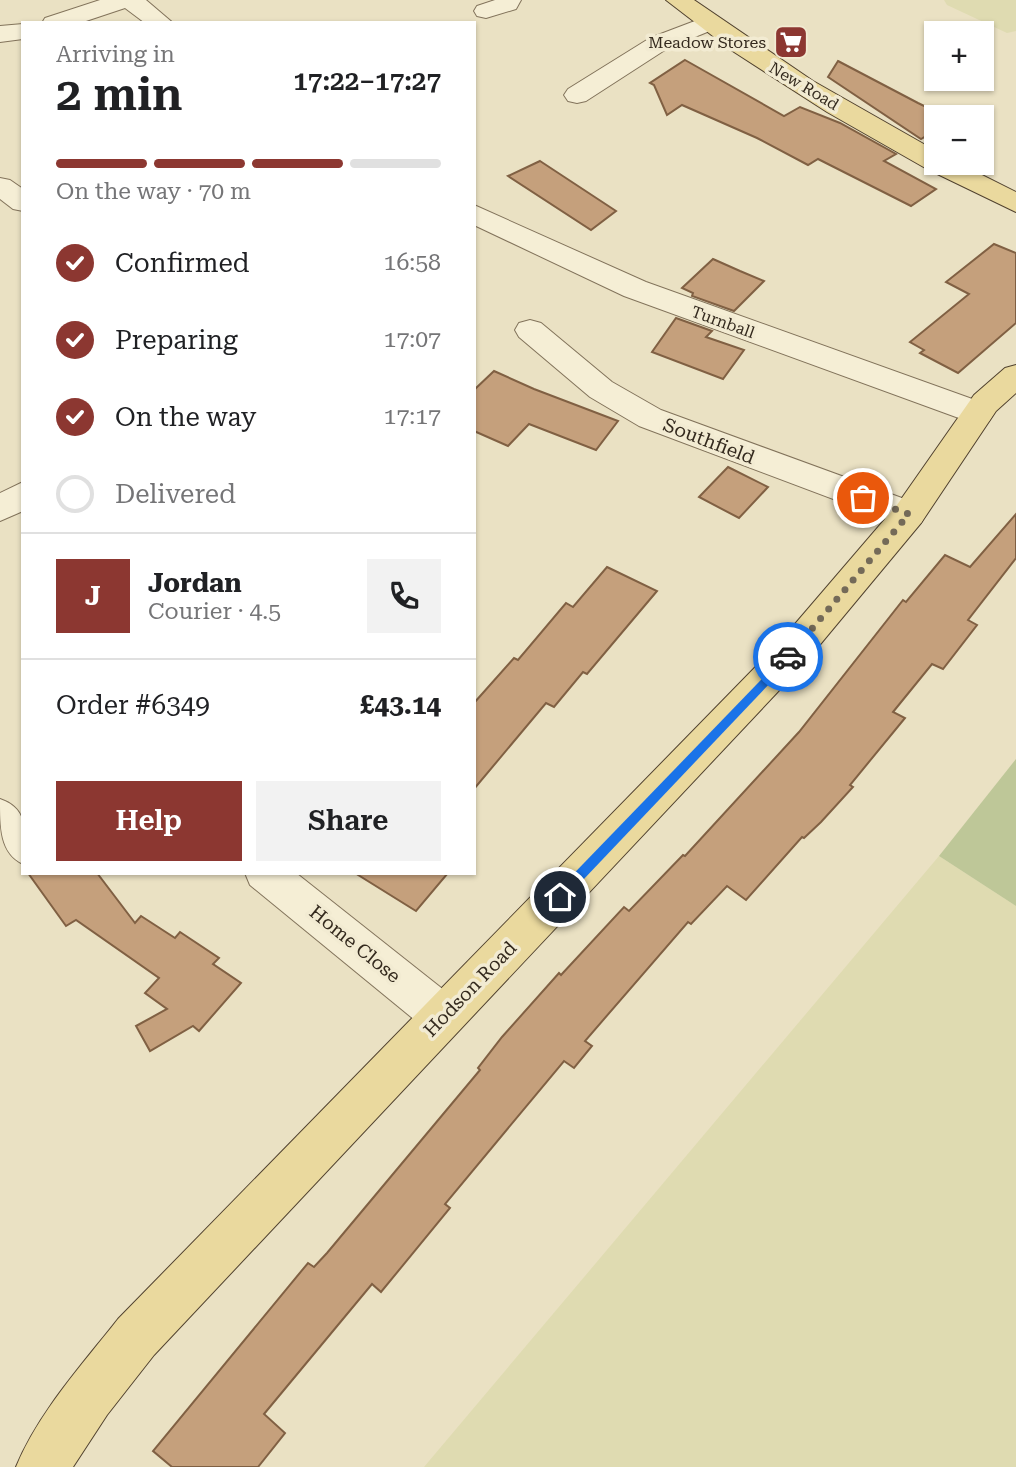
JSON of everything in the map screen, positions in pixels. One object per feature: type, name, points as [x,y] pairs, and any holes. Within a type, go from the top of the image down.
[{"type":"main road","name":"New Road","points":[[678,0],[779,72],[924,156]]},
{"type":"main road","name":"New Road","points":[[960,175],[1016,204]]},
{"type":"main road","points":[[978,413],[1016,375]]},
{"type":"main road","name":"Hodson Road","points":[[42,1467],[89,1397],[136,1337],[766,681],[909,514],[978,413]]},
{"type":"street","points":[[60,21],[128,0],[158,21]]},
{"type":"street","points":[[486,10],[507,4],[509,0]]},
{"type":"street","points":[[577,94],[659,43],[708,23]]},
{"type":"street","points":[[0,34],[21,31]]},
{"type":"street","points":[[0,186],[21,202]]},
{"type":"street","name":"Turnball","points":[[476,215],[635,289],[978,413]]},
{"type":"street","name":"Southfield","points":[[530,330],[589,383],[615,401],[650,418],[909,514]]},
{"type":"street","points":[[0,816],[21,844]]},
{"type":"street","points":[[0,860],[21,848]]},
{"type":"street","name":"Home Close","points":[[267,875],[443,1016]]},
{"type":"shaded area","points":[[944,0],[1016,0],[1016,31],[1007,33],[994,27],[994,21],[981,21],[947,5]]},
{"type":"shaded area","points":[[939,856],[1016,906],[1016,1467],[424,1467]]},
{"type":"green space","points":[[1016,759],[1016,906],[939,856]]},
{"type":"building","points":[[685,60],[784,116],[800,107],[840,123],[896,154],[884,161],[936,189],[911,206],[818,159],[808,165],[757,138],[682,105],[667,115],[654,85],[650,83]]},
{"type":"building","points":[[838,61],[924,106],[924,137],[921,139],[828,77]]},
{"type":"building","points":[[540,161],[616,211],[591,230],[508,176]]},
{"type":"building","points":[[994,244],[1016,253],[1016,323],[958,373],[920,353],[924,350],[910,342],[969,294],[946,282]]},
{"type":"building","points":[[713,259],[764,281],[734,311],[692,296],[693,293],[682,288]]},
{"type":"building","points":[[676,318],[712,331],[706,337],[744,350],[723,379],[652,352]]},
{"type":"building","points":[[494,371],[618,421],[596,450],[529,424],[508,446],[476,432],[476,388]]},
{"type":"building","points":[[728,467],[768,487],[739,518],[699,497]]},
{"type":"building","points":[[1016,514],[1016,558],[968,620],[977,625],[943,669],[932,664],[893,712],[905,718],[850,785],[853,787],[821,822],[802,837],[746,900],[727,886],[691,924],[688,922],[585,1041],[592,1046],[574,1068],[564,1061],[445,1204],[450,1208],[381,1292],[372,1284],[264,1414],[285,1433],[258,1467],[172,1467],[153,1451],[308,1263],[314,1267],[327,1253],[480,1070],[478,1068],[502,1037],[559,973],[561,975],[624,907],[629,911],[683,855],[685,856],[799,732],[903,600],[906,602],[945,555],[970,567]]},
{"type":"building","points":[[607,567],[657,591],[587,674],[583,672],[554,707],[546,703],[476,787],[476,701],[514,658],[518,660],[566,603],[573,607]]},
{"type":"building","points":[[29,875],[99,875],[135,923],[141,916],[175,938],[180,932],[219,958],[213,964],[241,983],[199,1031],[193,1026],[150,1051],[136,1026],[167,1009],[145,993],[159,978],[76,920],[66,926]]},
{"type":"building","points":[[358,875],[446,875],[416,911]]},
{"type":"way so far","points":[[788,657],[909,514],[863,498]]},
{"type":"place","name":"Meadow Stores","points":[[791,42]]},
{"type":"route","points":[[560,897],[788,657]]}]
